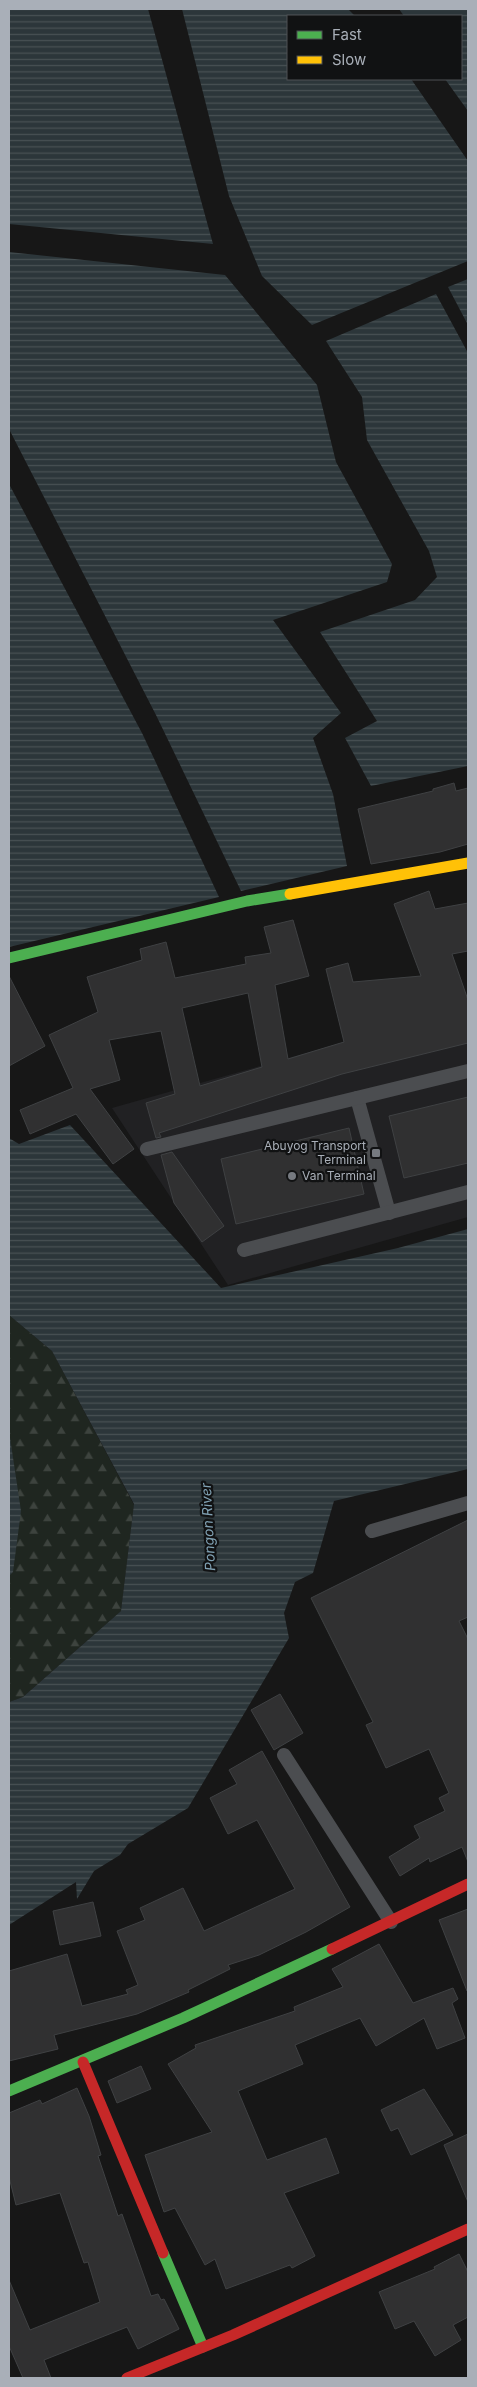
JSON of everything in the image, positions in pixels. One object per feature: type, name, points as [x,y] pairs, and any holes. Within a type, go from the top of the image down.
[{"type":"street","points":[[9,958],[247,901],[468,863]]},
{"type":"street","points":[[9,2091],[83,2062],[391,1922],[468,1884]]},
{"type":"street","points":[[83,2062],[203,2347]]},
{"type":"street","points":[[127,2378],[203,2347],[468,2228]]},
{"type":"lane","points":[[147,1149],[468,1071]]},
{"type":"lane","points":[[357,1098],[389,1213]]},
{"type":"lane","points":[[244,1250],[468,1192]]},
{"type":"lane","points":[[372,1531],[468,1503]]},
{"type":"lane","points":[[284,1755],[391,1922]]},
{"type":"shaded area","points":[[468,1007],[468,1217],[228,1285],[112,1108]]},
{"type":"green space","points":[[9,1315],[52,1351],[134,1505],[121,1611],[23,1697],[9,1702]]},
{"type":"water","points":[[9,9],[148,9],[213,244],[9,224]]},
{"type":"water","points":[[182,9],[348,9],[354,15],[287,15],[287,80],[412,80],[468,161],[468,261],[312,325],[262,276],[229,196]]},
{"type":"water","points":[[399,9],[468,9],[468,111],[446,80],[462,80],[462,15],[403,15]]},
{"type":"water","points":[[9,252],[225,275],[317,385],[336,462],[392,564],[387,582],[273,620],[341,713],[313,738],[333,794],[347,866],[241,891],[156,715],[9,429]]},
{"type":"water","points":[[468,279],[468,325],[448,287]]},
{"type":"water","points":[[436,294],[468,353],[468,766],[371,786],[345,738],[377,721],[320,632],[415,600],[437,577],[429,551],[367,440],[362,397],[326,341]]},
{"type":"water","points":[[9,484],[142,733],[219,897],[9,947]]},
{"type":"water","name":"Pongon River","points":[[70,1125],[221,1288],[398,1248],[468,1229],[468,1469],[334,1501],[313,1573],[295,1582],[284,1613],[289,1638],[188,1808],[128,1844],[120,1855],[94,1871],[77,1899],[76,1882],[9,1925],[9,1702],[23,1697],[121,1611],[134,1504],[52,1351],[9,1315],[9,1138],[19,1144]]},
{"type":"water","points":[[9,1431],[21,1511],[13,1572],[9,1576]]},
{"type":"building","points":[[454,783],[456,791],[468,788],[468,844],[440,852],[371,864],[358,809],[433,791],[433,789]]},
{"type":"building","points":[[429,891],[435,909],[468,903],[468,951],[452,954],[468,1000],[468,1043],[342,1074],[159,1133],[161,1137],[156,1138],[146,1103],[175,1094],[161,1031],[109,1040],[120,1080],[90,1089],[134,1149],[113,1164],[76,1114],[30,1134],[20,1110],[73,1088],[49,1035],[98,1012],[87,977],[142,960],[140,949],[166,942],[175,978],[246,964],[245,957],[271,953],[264,927],[293,920],[309,976],[275,985],[288,1059],[344,1042],[326,969],[348,963],[353,982],[421,976],[394,904]],"holes":[[[248,993],[262,1067],[200,1086],[182,1008]]]},
{"type":"building","points":[[9,976],[45,1046],[9,1066]]},
{"type":"building","points":[[468,1097],[468,1163],[404,1178],[389,1116]]},
{"type":"building","name":"Van Terminal","points":[[349,1128],[364,1194],[236,1224],[221,1159]]},
{"type":"building","points":[[172,1152],[224,1226],[202,1242],[174,1203],[161,1155]]},
{"type":"building","points":[[468,1520],[468,1617],[459,1621],[468,1639],[468,1862],[462,1847],[430,1862],[429,1858],[400,1876],[389,1857],[420,1838],[414,1826],[445,1811],[439,1798],[449,1793],[429,1749],[386,1768],[366,1725],[373,1722],[311,1598]]},
{"type":"building","points":[[280,1694],[303,1733],[274,1750],[251,1710]]},
{"type":"building","points":[[262,1751],[350,1907],[306,1932],[259,1955],[228,1965],[230,1969],[188,1990],[189,1992],[137,2014],[54,2035],[58,2049],[9,2061],[9,1971],[67,1954],[82,2006],[128,1994],[126,1990],[138,1985],[117,1931],[145,1920],[140,1908],[183,1888],[204,1931],[295,1889],[257,1820],[228,1834],[210,1798],[237,1784],[229,1770]]},
{"type":"building","points":[[93,1902],[101,1936],[60,1945],[53,1911]]},
{"type":"building","points":[[468,1909],[468,1990],[467,1991],[439,1920]]},
{"type":"building","points":[[379,1944],[413,2003],[453,1988],[458,1999],[452,2003],[465,2038],[437,2049],[424,2018],[376,2046],[360,2018],[295,2045],[303,2064],[238,2091],[267,2160],[326,2138],[339,2173],[284,2193],[315,2256],[292,2268],[290,2265],[226,2289],[215,2259],[205,2265],[175,2208],[164,2212],[145,2155],[212,2132],[168,2064],[196,2048],[195,2045],[295,2011],[294,2007],[343,1987],[332,1969]]},
{"type":"building","points":[[141,2066],[151,2089],[117,2103],[108,2081]]},
{"type":"building","points":[[77,2088],[89,2116],[101,2155],[98,2156],[118,2216],[122,2214],[151,2296],[158,2294],[161,2300],[164,2299],[179,2329],[138,2349],[127,2327],[44,2360],[51,2378],[23,2378],[9,2346],[9,2280],[30,2330],[100,2302],[88,2262],[84,2263],[60,2193],[16,2205],[9,2177],[9,2113],[40,2100],[42,2104]]},
{"type":"building","points":[[424,2089],[453,2135],[411,2155],[398,2128],[391,2131],[381,2110]]},
{"type":"building","points":[[468,2134],[468,2202],[444,2145]]},
{"type":"building","points":[[459,2254],[468,2272],[468,2317],[453,2325],[461,2340],[435,2356],[414,2321],[395,2329],[379,2292],[435,2269],[434,2267]]},
{"type":"traffic: fast","points":[[9,958],[247,901],[290,894]]},
{"type":"traffic: fast","points":[[9,2091],[183,2018],[332,1949]]},
{"type":"traffic: fast","points":[[163,2253],[203,2347]]},
{"type":"traffic: slow","points":[[290,894],[468,863]]},
{"type":"traffic: jam","points":[[332,1949],[468,1884]]},
{"type":"traffic: jam","points":[[83,2062],[163,2253]]},
{"type":"traffic: jam","points":[[127,2378],[233,2335],[468,2229]]},
{"type":"place","name":"Abuyog Transport Terminal","points":[[376,1153]]},
{"type":"place","name":"Van Terminal","points":[[292,1176]]}]
